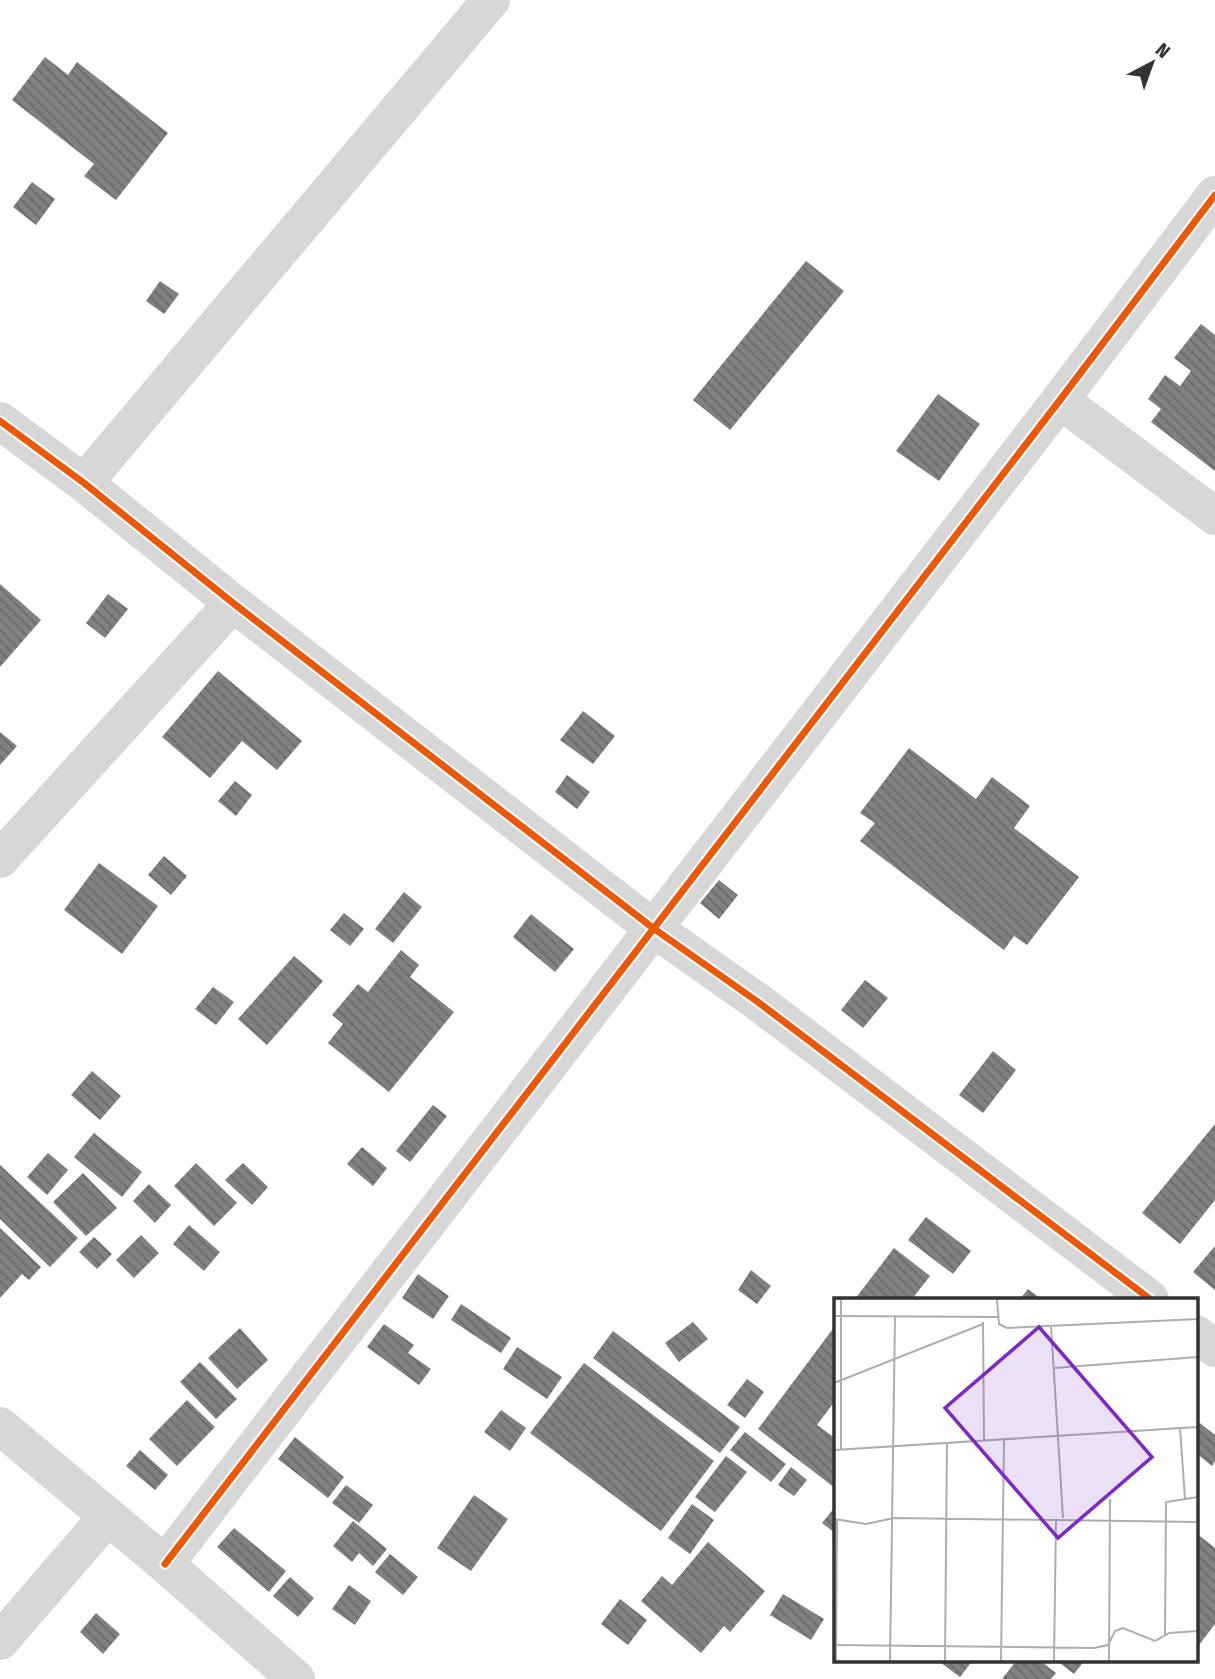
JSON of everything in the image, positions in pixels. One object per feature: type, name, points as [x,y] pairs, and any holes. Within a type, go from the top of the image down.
[{"type":"street","points":[[84,483],[491,0]]},
{"type":"street","points":[[165,1564],[1215,195]]},
{"type":"street","points":[[1059,400],[1215,516]]},
{"type":"street","points":[[0,421],[84,483],[233,603],[653,928],[758,1002],[1149,1298]]},
{"type":"street","points":[[0,859],[233,603]]},
{"type":"street","points":[[1198,1335],[1215,1348]]},
{"type":"street","points":[[0,1426],[165,1564],[296,1679]]},
{"type":"street","points":[[0,1641],[108,1516]]},
{"type":"building","points":[[45,57],[68,75],[77,62],[168,133],[116,200],[84,176],[94,164],[12,100]]},
{"type":"building","points":[[32,182],[55,199],[36,225],[13,207]]},
{"type":"building","points":[[806,261],[844,291],[730,430],[693,400]]},
{"type":"building","points":[[160,281],[179,294],[164,314],[146,301]]},
{"type":"building","points":[[1201,324],[1215,335],[1215,471],[1151,422],[1161,409],[1148,399],[1165,375],[1180,386],[1191,371],[1174,358]]},
{"type":"building","points":[[938,394],[980,424],[939,481],[896,451]]},
{"type":"building","points":[[0,584],[41,620],[0,667]]},
{"type":"building","points":[[108,594],[128,609],[105,638],[86,623]]},
{"type":"building","points":[[218,671],[302,741],[277,770],[242,741],[210,778],[162,737]]},
{"type":"building","points":[[583,711],[615,736],[593,764],[560,740]]},
{"type":"building","points":[[0,732],[17,746],[0,765]]},
{"type":"building","points":[[909,748],[976,799],[992,777],[1030,806],[1014,828],[1079,877],[1027,945],[1014,936],[1004,950],[860,841],[875,823],[860,813]]},
{"type":"building","points":[[567,775],[590,792],[577,809],[555,792]]},
{"type":"building","points":[[235,781],[252,795],[236,816],[218,801]]},
{"type":"building","points":[[164,856],[187,876],[171,895],[148,875]]},
{"type":"building","points":[[99,863],[158,906],[122,954],[64,910]]},
{"type":"building","points":[[719,880],[738,895],[719,919],[700,903]]},
{"type":"building","points":[[404,892],[422,907],[393,943],[375,929]]},
{"type":"building","points":[[344,913],[364,929],[350,946],[330,930]]},
{"type":"building","points":[[531,914],[574,949],[555,972],[513,937]]},
{"type":"building","points":[[401,950],[419,965],[410,977],[454,1012],[389,1092],[328,1043],[343,1024],[332,1015],[358,984],[368,992]]},
{"type":"building","points":[[294,956],[323,981],[267,1045],[238,1019]]},
{"type":"building","points":[[865,980],[888,998],[863,1028],[841,1010]]},
{"type":"building","points":[[213,987],[234,1002],[216,1025],[195,1009]]},
{"type":"building","points":[[993,1051],[1016,1070],[983,1113],[959,1095]]},
{"type":"building","points":[[92,1071],[121,1096],[100,1120],[71,1095]]},
{"type":"building","points":[[433,1105],[447,1116],[410,1162],[396,1151]]},
{"type":"building","points":[[1215,1124],[1215,1200],[1180,1244],[1142,1213]]},
{"type":"building","points":[[94,1133],[142,1172],[122,1197],[74,1157]]},
{"type":"building","points":[[362,1147],[387,1168],[373,1186],[347,1164]]},
{"type":"building","points":[[48,1153],[68,1170],[47,1195],[27,1177]]},
{"type":"building","points":[[196,1163],[237,1203],[214,1226],[174,1186]]},
{"type":"building","points":[[243,1163],[268,1187],[252,1205],[225,1180]]},
{"type":"building","points":[[0,1165],[78,1238],[50,1267],[0,1219]]},
{"type":"building","points":[[83,1173],[117,1208],[86,1236],[53,1202]]},
{"type":"building","points":[[149,1184],[171,1205],[155,1223],[133,1201]]},
{"type":"building","points":[[926,1217],[971,1251],[953,1274],[908,1240]]},
{"type":"building","points":[[189,1225],[220,1252],[204,1271],[173,1244]]},
{"type":"building","points":[[0,1228],[41,1267],[29,1280],[22,1274],[0,1298]]},
{"type":"building","points":[[141,1235],[159,1253],[134,1278],[116,1260]]},
{"type":"building","points":[[94,1237],[112,1254],[97,1269],[79,1252]]},
{"type":"building","points":[[1215,1246],[1215,1290],[1193,1272]]},
{"type":"building","points":[[894,1248],[930,1276],[913,1298],[856,1298]]},
{"type":"building","points":[[751,1270],[771,1286],[757,1304],[738,1290]]},
{"type":"building","points":[[418,1274],[449,1296],[433,1319],[402,1298]]},
{"type":"building","points":[[1028,1289],[1040,1298],[1021,1298]]},
{"type":"building","points":[[461,1304],[511,1338],[501,1353],[451,1320]]},
{"type":"building","points":[[693,1322],[708,1339],[679,1362],[665,1343]]},
{"type":"building","points":[[384,1324],[414,1345],[408,1353],[431,1369],[419,1385],[367,1347]]},
{"type":"building","points":[[834,1327],[834,1402],[817,1425],[834,1437],[834,1487],[758,1429]]},
{"type":"building","points":[[240,1328],[268,1360],[237,1389],[208,1358]]},
{"type":"building","points":[[613,1331],[740,1427],[720,1453],[593,1358]]},
{"type":"building","points":[[517,1347],[562,1377],[547,1399],[503,1369]]},
{"type":"building","points":[[200,1362],[237,1399],[216,1419],[180,1382]]},
{"type":"building","points":[[584,1363],[714,1461],[661,1531],[530,1433]]},
{"type":"building","points":[[747,1379],[764,1392],[745,1418],[727,1405]]},
{"type":"building","points":[[187,1400],[215,1427],[177,1466],[149,1439]]},
{"type":"building","points":[[501,1410],[526,1428],[510,1451],[484,1432]]},
{"type":"building","points":[[1198,1422],[1215,1435],[1215,1461],[1212,1466],[1198,1455]]},
{"type":"building","points":[[745,1432],[786,1464],[771,1482],[730,1450]]},
{"type":"building","points":[[295,1437],[344,1477],[328,1498],[278,1459]]},
{"type":"building","points":[[140,1450],[168,1475],[155,1490],[126,1466]]},
{"type":"building","points":[[726,1456],[747,1472],[715,1512],[695,1497]]},
{"type":"building","points":[[791,1467],[807,1480],[794,1496],[778,1485]]},
{"type":"building","points":[[346,1485],[373,1505],[359,1523],[332,1503]]},
{"type":"building","points":[[474,1495],[508,1519],[471,1571],[437,1548]]},
{"type":"building","points":[[692,1504],[714,1520],[690,1554],[668,1538]]},
{"type":"building","points":[[834,1508],[834,1532],[822,1523]]},
{"type":"building","points":[[353,1521],[387,1549],[373,1566],[359,1553],[352,1562],[333,1546]]},
{"type":"building","points":[[234,1528],[286,1571],[269,1592],[217,1547]]},
{"type":"building","points":[[1198,1535],[1215,1548],[1215,1624],[1198,1646]]},
{"type":"building","points":[[708,1542],[765,1591],[730,1632],[724,1626],[701,1653],[641,1601],[662,1576],[672,1585]]},
{"type":"building","points":[[390,1554],[418,1577],[403,1595],[375,1572]]},
{"type":"building","points":[[290,1577],[314,1598],[298,1617],[273,1596]]},
{"type":"building","points":[[349,1585],[371,1601],[355,1625],[332,1609]]},
{"type":"building","points":[[783,1594],[824,1619],[811,1640],[770,1615]]},
{"type":"building","points":[[620,1599],[647,1620],[628,1645],[601,1624]]},
{"type":"building","points":[[96,1613],[120,1634],[103,1654],[80,1632]]},
{"type":"building","points":[[940,1662],[971,1662],[960,1677]]},
{"type":"building","points":[[1015,1662],[1042,1662],[1056,1673],[1051,1679],[1002,1679]]},
{"type":"building","points":[[1059,1662],[1083,1662],[1074,1674]]},
{"type":"cycle path","points":[[165,1564],[1215,195]]},
{"type":"cycle path","points":[[0,421],[84,483],[233,603],[653,928],[758,1002],[1149,1298]]}]
